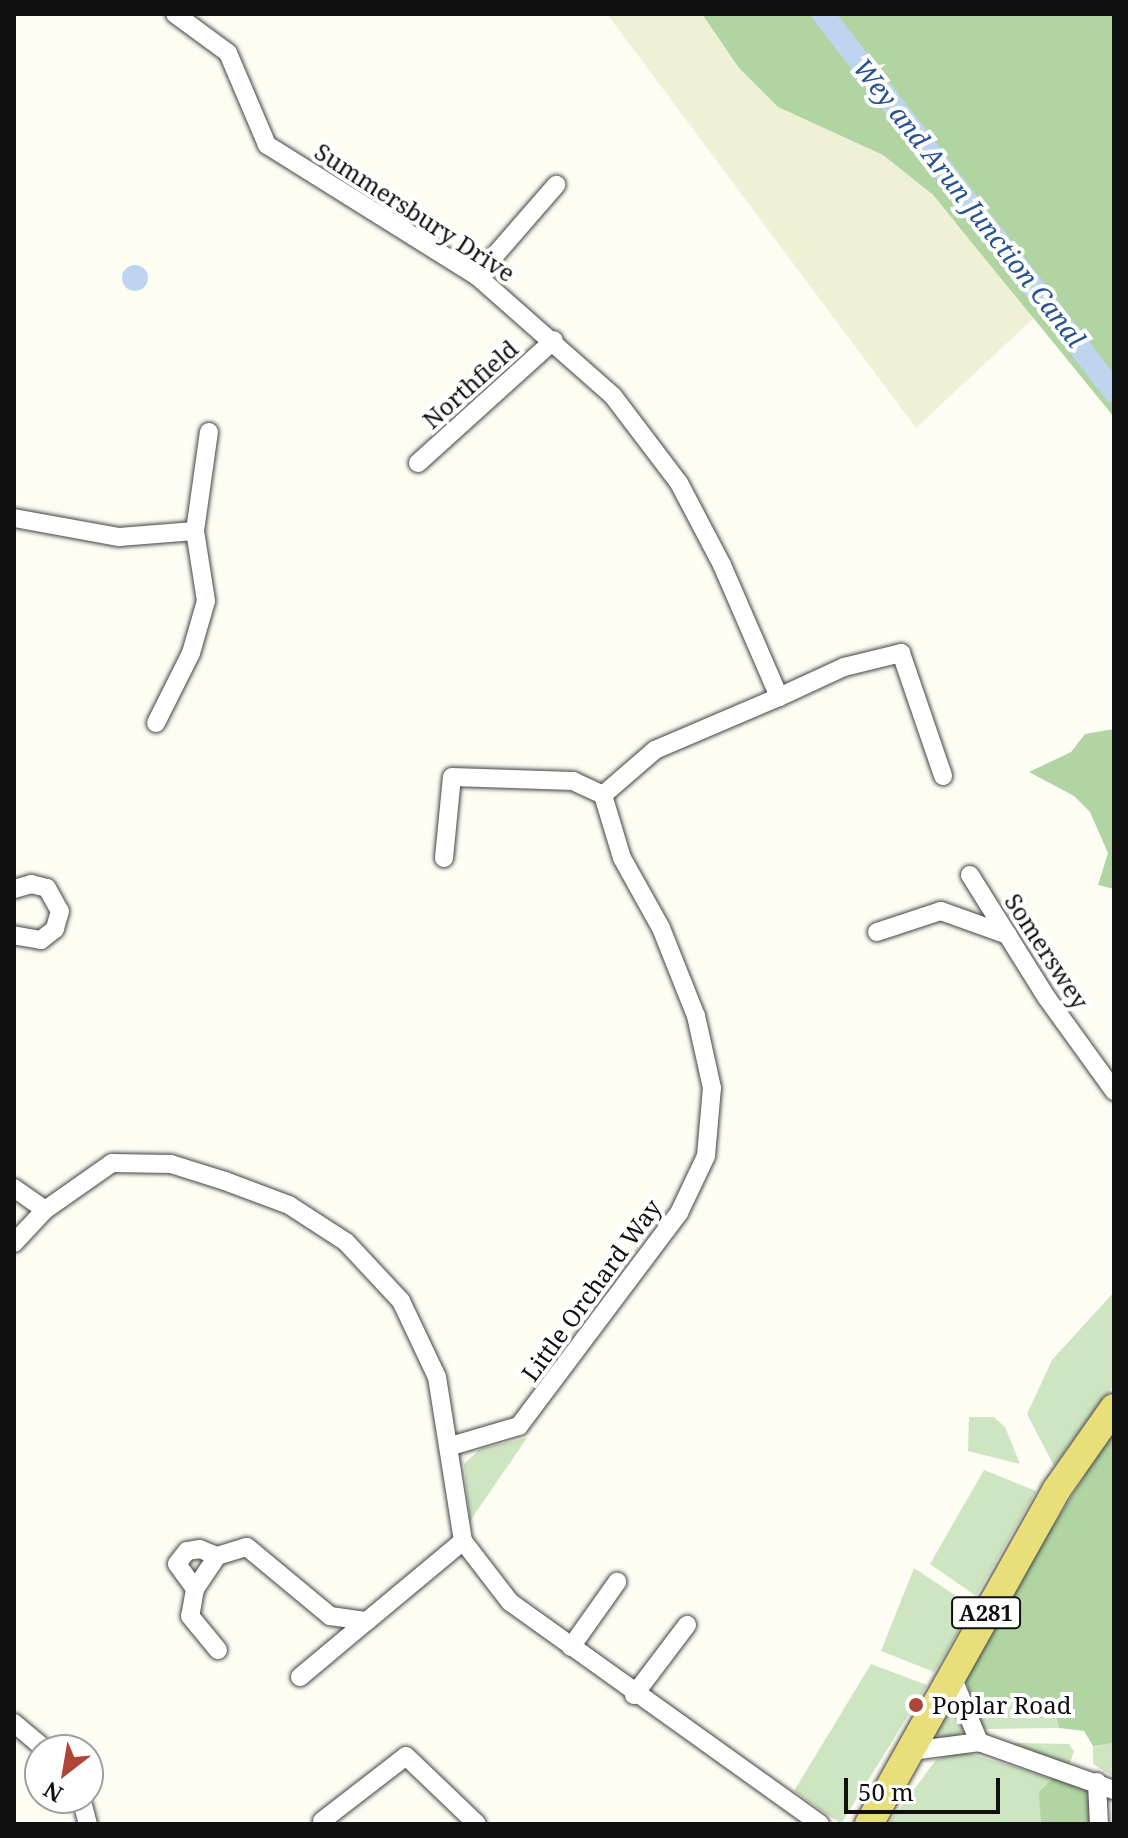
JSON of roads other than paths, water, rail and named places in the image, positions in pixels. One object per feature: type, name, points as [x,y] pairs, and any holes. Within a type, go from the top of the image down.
[{"type":"main road","name":"A281","points":[[869,1824],[1057,1489],[1114,1408]]},
{"type":"street","name":"Summersbury Drive","points":[[175,14],[228,53],[267,145],[477,276],[554,340],[613,396],[679,483],[722,565],[779,697]]},
{"type":"street","points":[[477,276],[556,185]]},
{"type":"street","name":"Northfield","points":[[418,463],[554,340]]},
{"type":"street","points":[[156,723],[191,653],[206,601],[195,531],[209,432]]},
{"type":"street","points":[[14,518],[119,537],[195,531]]},
{"type":"street","points":[[444,858],[452,777],[573,781],[603,795],[655,750],[844,667],[901,653],[943,776]]},
{"type":"street","name":"Little Orchard Way","points":[[451,1446],[519,1426],[679,1213],[706,1156],[712,1088],[696,1016],[661,928],[622,858],[603,795]]},
{"type":"street","name":"Somerswey","points":[[970,875],[1114,1091]]},
{"type":"street","points":[[14,889],[31,884],[47,888],[60,911],[49,935],[32,941],[14,936]]},
{"type":"street","points":[[877,932],[941,911],[1008,935]]},
{"type":"street","points":[[14,1243],[45,1210],[112,1163],[171,1164],[289,1205],[346,1242],[401,1301],[437,1377],[451,1446],[463,1541],[510,1602],[634,1695],[820,1824]]},
{"type":"street","points":[[14,1188],[45,1210]]},
{"type":"street","points":[[300,1677],[463,1541]]},
{"type":"street","points":[[195,1589],[177,1564],[187,1551],[200,1549],[217,1556],[247,1547],[330,1616],[367,1621]]},
{"type":"street","points":[[217,1556],[195,1589],[190,1616],[218,1650]]},
{"type":"street","points":[[571,1647],[617,1582]]},
{"type":"street","points":[[634,1695],[687,1625]]},
{"type":"street","points":[[951,1674],[979,1742]]},
{"type":"street","points":[[911,1751],[979,1742],[1106,1786],[1099,1824]]},
{"type":"street","points":[[322,1821],[406,1756],[477,1824]]},
{"type":"water","points":[[135,265],[144,269],[148,278],[144,287],[135,291],[126,287],[122,278],[126,269]]},
{"type":"waterway","name":"Wey and Arun Junction Canal","points":[[823,14],[1114,392]]},
{"type":"place","name":"Poplar Road","points":[[916,1705]]}]
